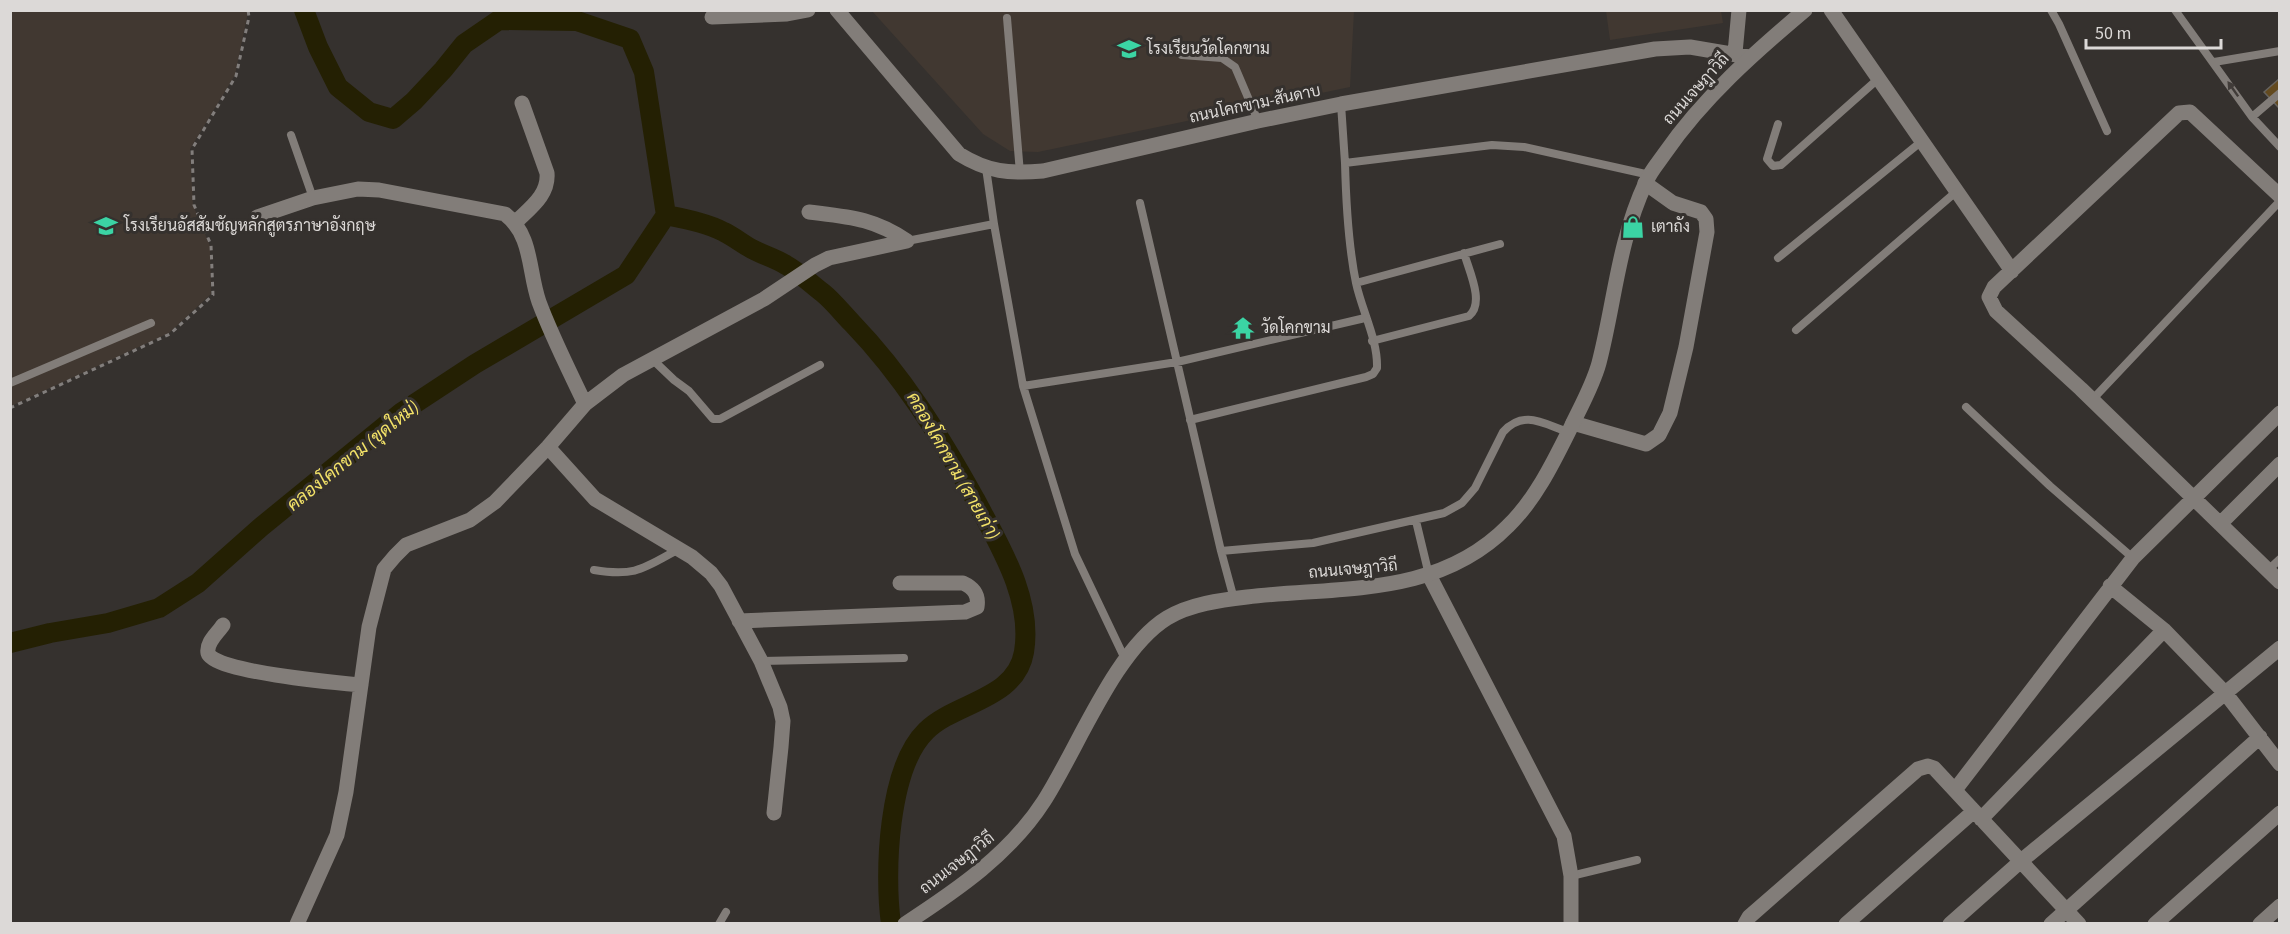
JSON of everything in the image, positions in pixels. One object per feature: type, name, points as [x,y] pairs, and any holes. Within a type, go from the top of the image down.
[{"type":"street","points":[[712,17],[787,14],[808,10]]},
{"type":"street","name":"ถนนโคกขาม-สันดาบ","points":[[837,10],[959,154],[986,168],[1020,173],[1043,171],[1341,104],[1655,49],[1690,47],[1742,55]]},
{"type":"street","points":[[1738,10],[1742,55]]},
{"type":"street","name":"ถนนเจษฎาวิถี","points":[[905,924],[943,899],[984,867],[1021,832],[1048,794],[1125,659],[1146,634],[1169,617],[1191,608],[1234,599],[1290,592],[1368,588],[1429,575],[1479,550],[1509,526],[1533,494],[1570,428],[1599,365],[1623,242],[1647,179],[1684,125],[1742,55],[1805,10]]},
{"type":"street","points":[[1831,10],[2012,271]]},
{"type":"street","points":[[516,222],[544,194],[548,183],[548,173],[522,103]]},
{"type":"street","points":[[2280,195],[2190,112],[2179,113],[1994,287],[1989,297],[1996,311],[2280,582]]},
{"type":"street","points":[[1570,428],[1646,444],[1659,435],[1670,413],[1686,347],[1707,232],[1706,219],[1701,212],[1673,203],[1647,179]]},
{"type":"street","points":[[257,218],[313,198],[358,189],[380,190],[505,214],[516,222],[524,235],[538,301],[585,404]]},
{"type":"street","points":[[809,212],[860,219],[888,228],[907,241]]},
{"type":"street","points":[[297,924],[337,835],[346,792],[369,627],[384,569],[406,545],[470,520],[495,502],[548,447],[585,404],[623,375],[764,299],[829,258],[907,241]]},
{"type":"street","points":[[1955,790],[2133,558],[2280,413]]},
{"type":"street","points":[[548,447],[596,499],[692,557],[711,573],[721,586],[761,661],[780,707],[783,721],[774,813]]},
{"type":"street","points":[[2220,524],[2280,464]]},
{"type":"street","points":[[1429,575],[1564,836],[1571,876],[1571,924]]},
{"type":"street","points":[[739,621],[964,612],[977,607],[976,593],[963,583],[900,583]]},
{"type":"street","points":[[2110,586],[2164,630],[2226,694],[2280,764]]},
{"type":"street","points":[[223,625],[209,644],[208,653],[212,659],[221,663],[260,673],[361,685]]},
{"type":"street","points":[[1846,924],[1977,815],[2164,630]]},
{"type":"street","points":[[1950,924],[2021,861],[2280,648]]},
{"type":"street","points":[[2051,924],[2260,737]]},
{"type":"street","points":[[1745,924],[1749,917],[1918,769],[1928,766],[1934,768],[2079,924]]},
{"type":"street","points":[[2155,924],[2280,813]]},
{"type":"street","points":[[2260,924],[2280,906]]},
{"type":"lane","points":[[2051,10],[2060,24],[2107,131]]},
{"type":"lane","points":[[2175,10],[2252,117],[2280,147]]},
{"type":"lane","points":[[1007,18],[1020,173]]},
{"type":"lane","points":[[2214,62],[2276,52],[2280,61]]},
{"type":"lane","points":[[1182,55],[1222,58],[1234,67],[1258,121]]},
{"type":"lane","points":[[1778,124],[1767,159],[1773,166],[1781,165],[1786,161],[1878,79]]},
{"type":"lane","points":[[2252,117],[2280,93]]},
{"type":"lane","points":[[1190,420],[1373,374],[1377,368],[1356,283],[1347,203],[1341,104]]},
{"type":"lane","points":[[291,135],[313,198]]},
{"type":"lane","points":[[1778,258],[1922,141]]},
{"type":"lane","points":[[1345,163],[1492,145],[1524,147],[1647,179]]},
{"type":"lane","points":[[986,168],[1023,386],[1075,555],[1125,659]]},
{"type":"lane","points":[[1796,330],[1957,191]]},
{"type":"lane","points":[[2091,401],[2280,201]]},
{"type":"lane","points":[[1140,203],[1234,599]]},
{"type":"lane","points":[[907,241],[994,224]]},
{"type":"lane","points":[[1356,283],[1500,244]]},
{"type":"lane","points":[[1372,341],[1469,316],[1474,312],[1477,308],[1477,301],[1464,254]]},
{"type":"lane","points":[[1023,386],[1177,362],[1365,318]]},
{"type":"lane","points":[[10,383],[152,323]]},
{"type":"lane","points":[[652,359],[689,391],[712,419],[720,419],[820,365]]},
{"type":"lane","points":[[1966,407],[2050,486],[2133,558]]},
{"type":"lane","points":[[1221,551],[1313,543],[1444,513],[1462,503],[1475,488],[1503,432],[1510,424],[1529,419],[1570,428]]},
{"type":"lane","points":[[1416,521],[1429,575]]},
{"type":"lane","points":[[594,570],[618,574],[633,572],[679,549]]},
{"type":"lane","points":[[2268,571],[2280,559]]},
{"type":"lane","points":[[761,661],[904,658]]},
{"type":"lane","points":[[1571,876],[1637,860]]},
{"type":"lane","points":[[719,924],[726,912]]},
{"type":"path","points":[[10,408],[170,334],[213,295],[211,245],[194,205],[192,149],[236,76],[248,10]]},
{"type":"shaded area","name":"โรงเรียนอัสสัมชัญหลักสูตรภาษาอังกฤษ","points":[[247,10],[235,75],[190,149],[193,205],[210,246],[211,294],[169,333],[11,406],[10,11]]},
{"type":"shaded area","name":"โรงเรียนวัดโคกขาม","points":[[872,11],[1354,11],[1350,87],[1038,152],[1010,151],[983,134]]},
{"type":"shaded area","points":[[1606,11],[1721,11],[1723,23],[1610,40]]},
{"type":"building","points":[[2280,80],[2280,109],[2264,92]]},
{"type":"waterway","name":"คลองโคกขาม (สายเก่า)","points":[[304,10],[318,47],[338,87],[369,112],[393,119],[414,101],[464,44],[499,20],[577,21],[630,39],[644,72],[666,215]]},
{"type":"waterway","name":"คลองโคกขาม (สายเก่า)","points":[[666,215],[717,229],[752,249],[778,260],[835,304],[888,364],[934,430],[994,535],[1019,592],[1024,612],[1025,632],[1024,652],[1019,668],[1009,681],[997,690],[938,721],[926,731],[913,748],[904,770],[896,795],[889,850],[891,924]]},
{"type":"waterway","name":"คลองโคกขาม (ขุดใหม่)","points":[[10,643],[108,623],[159,608],[198,583],[261,527],[402,412],[475,364],[626,275],[666,215]]},
{"type":"place","name":"โรงเรียนวัดโคกขาม","points":[[1129,49]]},
{"type":"place","name":"โรงเรียนอัสสัมชัญหลักสูตรภาษาอังกฤษ","points":[[106,226]]},
{"type":"place","name":"เตาถัง","points":[[1633,227]]},
{"type":"place","name":"วัดโคกขาม","points":[[1243,328]]}]
